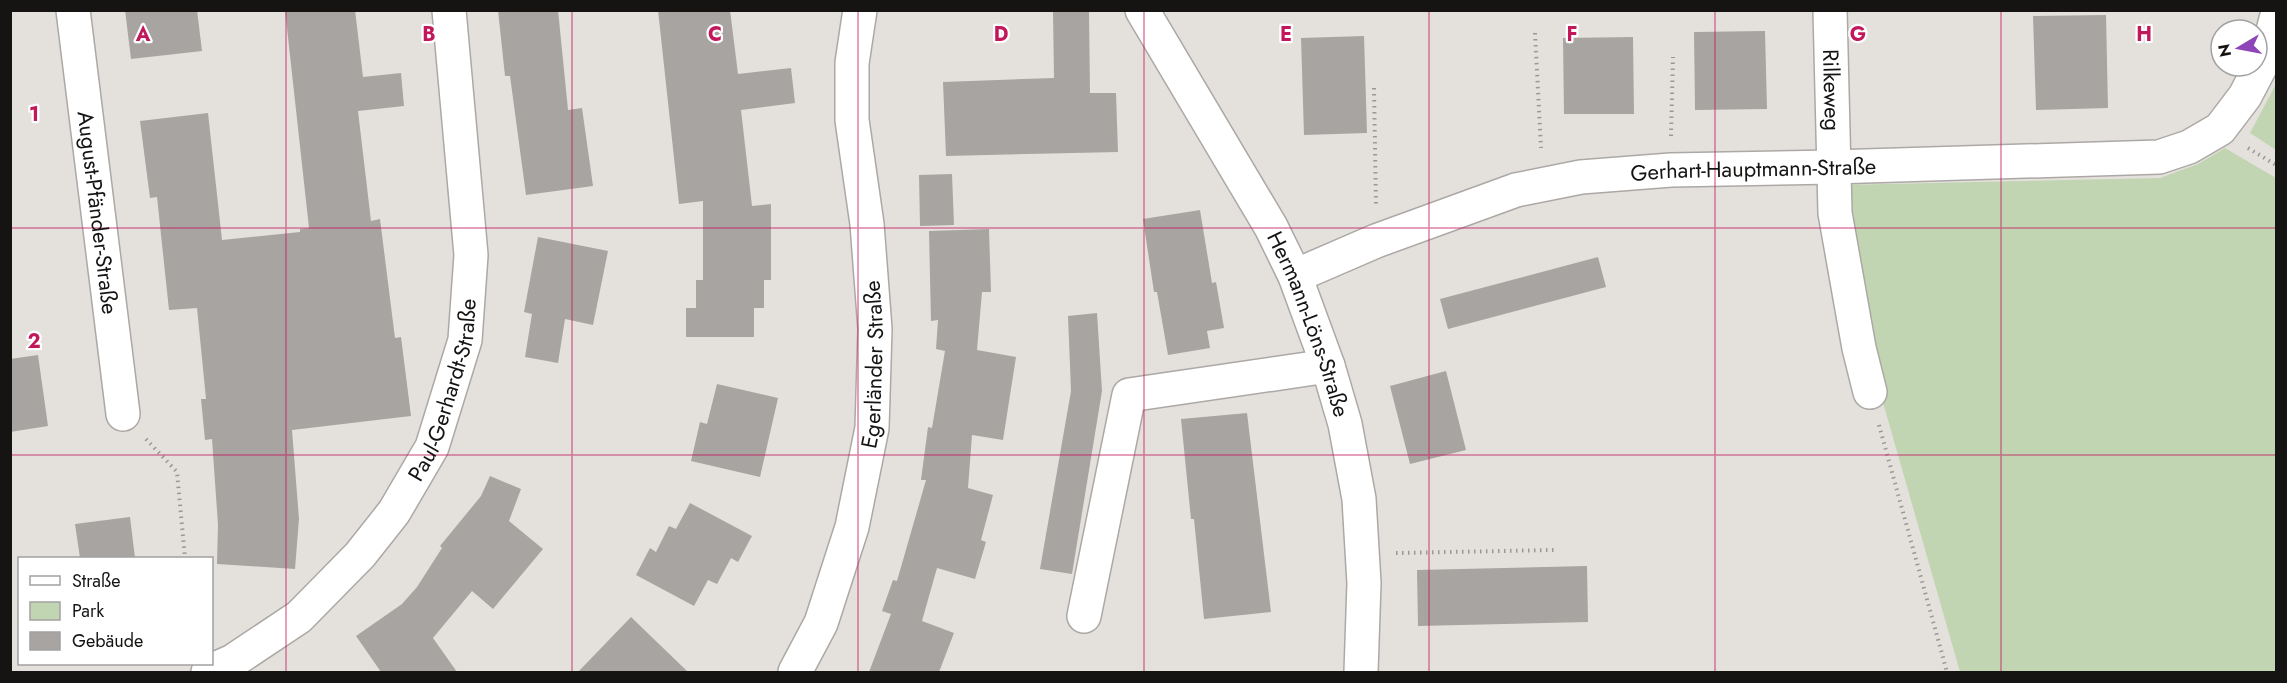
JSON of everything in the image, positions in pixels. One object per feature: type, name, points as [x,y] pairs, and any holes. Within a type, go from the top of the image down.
[{"type":"street","name":"August-Pfänder-Straße","points":[[73,10],[123,414]]},
{"type":"street","name":"Paul-Gerhardt-Straße","points":[[208,672],[233,661],[299,617],[360,555],[394,512],[432,447],[465,340],[471,255],[449,10]]},
{"type":"street","name":"Egerländer Straße","points":[[795,672],[820,623],[852,527],[872,428],[875,329],[867,224],[852,120],[852,63],[860,10]]},
{"type":"street","name":"Hermann-Löns-Straße","points":[[1142,10],[1271,226],[1295,276],[1328,366],[1345,424],[1357,488],[1364,583],[1361,672]]},
{"type":"street","name":"Rilkeweg","points":[[1830,10],[1835,213],[1859,348],[1870,392]]},
{"type":"street","name":"Gerhart-Hauptmann-Straße","points":[[1295,276],[1376,242],[1516,190],[1581,177],[1671,170],[2159,157],[2189,147],[2220,129],[2245,96],[2267,54],[2277,19]]},
{"type":"street","points":[[1084,616],[1129,395],[1328,366]]},
{"type":"path","points":[[1535,33],[1543,185]]},
{"type":"path","points":[[1671,170],[1673,57]]},
{"type":"path","points":[[1374,88],[1376,242]]},
{"type":"path","points":[[1870,392],[1947,672]]},
{"type":"path","points":[[123,414],[177,472],[185,557]]},
{"type":"path","points":[[1362,554],[1554,550]]},
{"type":"green space","points":[[2276,84],[2276,150],[2250,133]]},
{"type":"green space","points":[[2225,148],[2276,178],[2276,672],[1960,672],[1868,350],[1842,185],[2160,178],[2198,164]]},
{"type":"building","points":[[125,10],[197,10],[202,51],[131,59]]},
{"type":"building","points":[[285,10],[355,10],[363,77],[401,73],[404,106],[358,111],[371,221],[380,219],[395,338],[401,337],[411,416],[292,430],[299,519],[295,569],[217,564],[218,525],[212,439],[205,440],[201,399],[206,399],[197,308],[169,310],[157,197],[150,198],[140,121],[208,113],[222,240],[300,232],[300,229],[309,228]]},
{"type":"building","points":[[498,10],[558,10],[568,110],[582,108],[593,186],[526,195],[510,76],[505,76]]},
{"type":"building","points":[[658,10],[730,10],[738,74],[791,68],[795,103],[741,110],[752,206],[771,204],[771,280],[764,280],[764,308],[754,308],[754,337],[686,337],[686,308],[696,308],[696,280],[703,280],[703,201],[679,204]]},
{"type":"building","points":[[1089,11],[1090,93],[1116,93],[1118,152],[946,156],[943,82],[1054,78],[1053,12]]},
{"type":"building","points":[[2106,15],[2108,108],[2036,110],[2033,16]]},
{"type":"building","points":[[1765,31],[1767,109],[1695,110],[1694,32]]},
{"type":"building","points":[[1364,36],[1367,133],[1304,135],[1301,38]]},
{"type":"building","points":[[1633,37],[1634,114],[1564,114],[1563,38]]},
{"type":"building","points":[[952,174],[954,225],[920,226],[919,175]]},
{"type":"building","points":[[1200,210],[1212,283],[1216,282],[1224,328],[1207,331],[1210,348],[1168,355],[1157,292],[1154,292],[1143,219]]},
{"type":"building","points":[[989,229],[991,292],[982,292],[977,350],[1016,357],[1003,440],[972,435],[968,488],[993,495],[981,540],[986,542],[975,579],[937,568],[922,621],[954,633],[939,672],[869,672],[891,614],[882,611],[893,580],[897,581],[926,480],[921,480],[928,427],[932,428],[945,351],[936,349],[938,320],[931,321],[929,231]]},
{"type":"building","points":[[538,237],[608,251],[593,325],[565,319],[558,363],[525,357],[532,314],[524,312]]},
{"type":"building","points":[[1598,257],[1606,287],[1448,329],[1440,299]]},
{"type":"building","points":[[1097,313],[1102,391],[1072,574],[1040,569],[1071,391],[1068,316]]},
{"type":"building","points":[[38,355],[48,426],[10,432],[10,359]]},
{"type":"building","points":[[1446,371],[1466,450],[1410,464],[1390,386]]},
{"type":"building","points":[[717,384],[778,398],[760,477],[691,461],[700,422],[707,424]]},
{"type":"building","points":[[1247,413],[1271,612],[1204,619],[1181,419]]},
{"type":"building","points":[[490,476],[521,489],[509,521],[543,549],[493,609],[472,591],[433,638],[457,672],[381,672],[356,636],[402,604],[417,587],[442,548],[440,546],[481,496]]},
{"type":"building","points":[[690,503],[752,536],[738,562],[731,558],[717,584],[708,580],[694,606],[636,575],[650,548],[656,552],[669,526],[676,529]]},
{"type":"building","points":[[130,517],[135,557],[80,557],[75,524]]},
{"type":"building","points":[[1587,566],[1588,622],[1418,626],[1417,570]]},
{"type":"building","points":[[631,617],[688,672],[578,672]]}]
